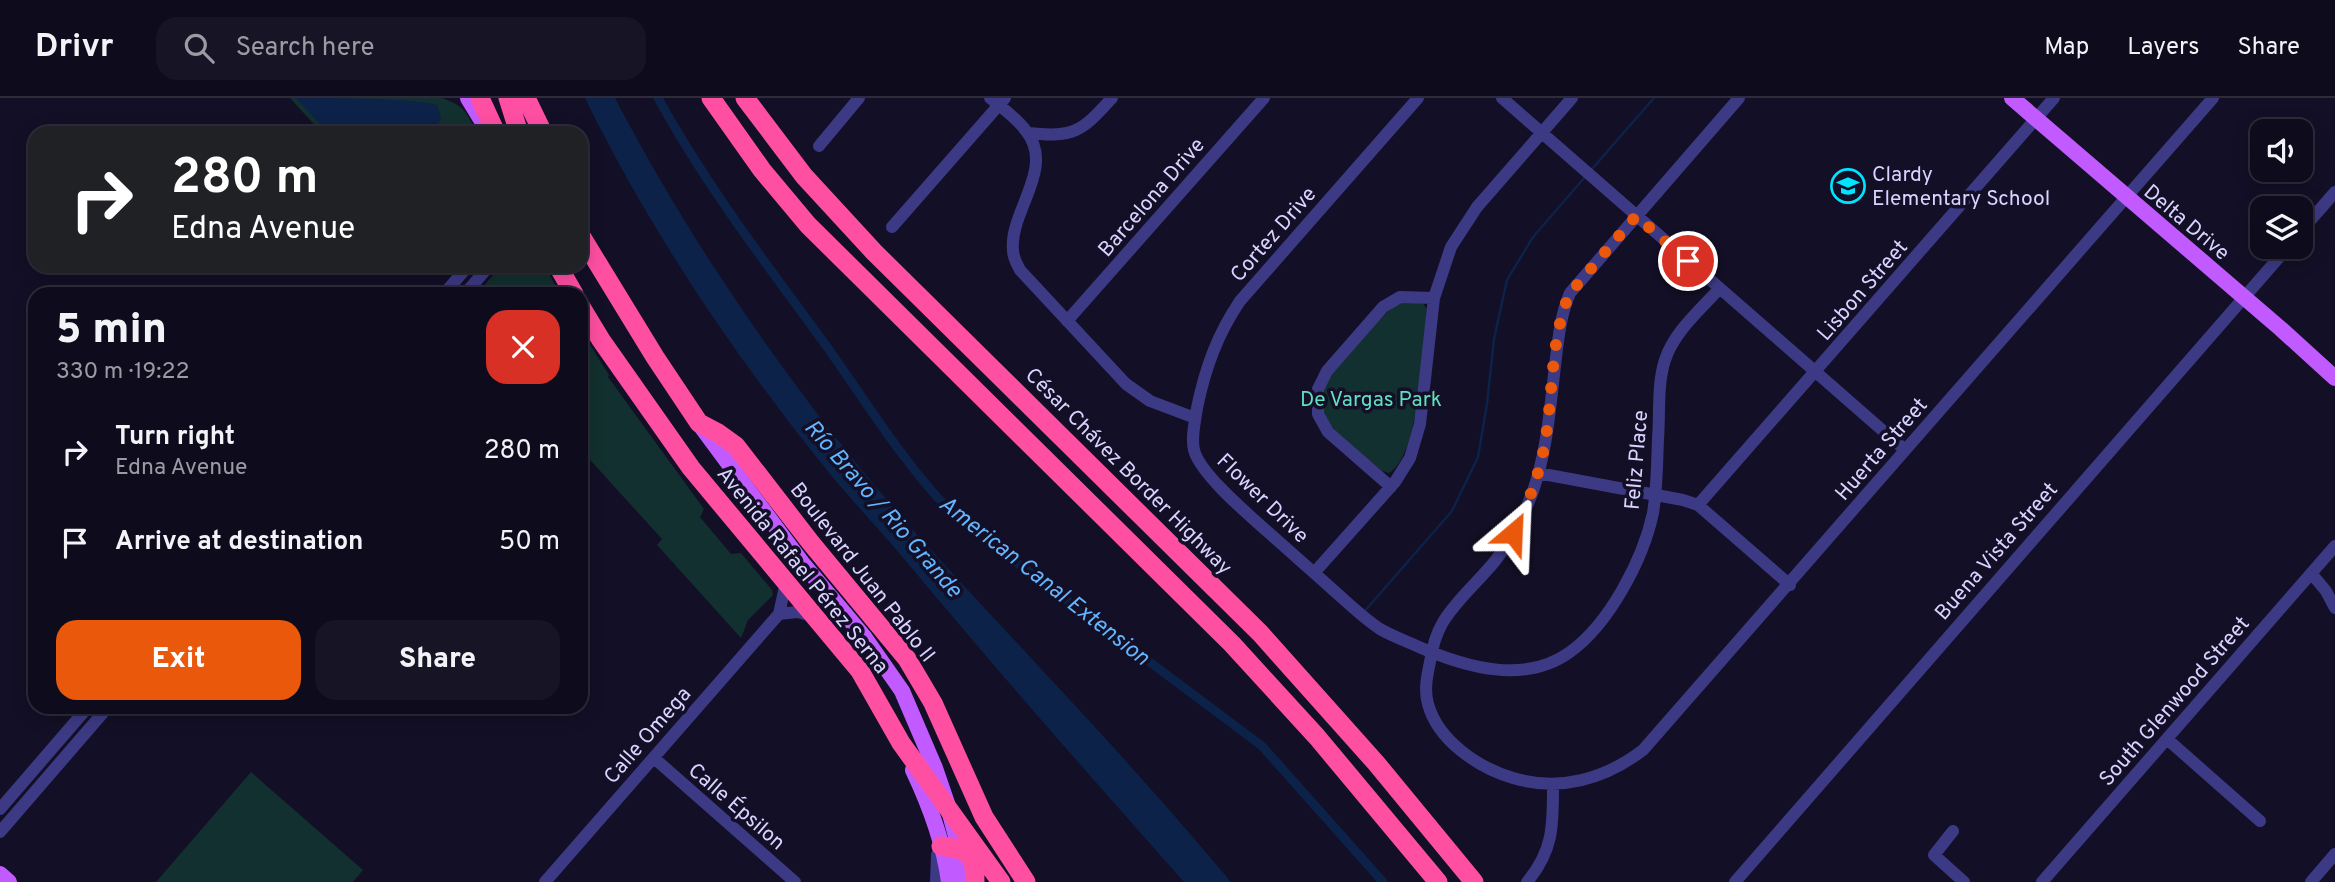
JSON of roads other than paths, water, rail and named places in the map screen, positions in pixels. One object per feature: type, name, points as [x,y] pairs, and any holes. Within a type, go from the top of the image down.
[{"type":"highway","points":[[480,98],[493,126]]},
{"type":"highway","points":[[508,98],[516,126]]},
{"type":"highway","points":[[526,98],[540,126]]},
{"type":"highway","points":[[712,98],[762,170],[808,225],[1232,644],[1317,737],[1438,882]]},
{"type":"highway","name":"César Chávez Border Highway","points":[[745,98],[804,176],[874,252],[1260,633],[1376,763],[1474,882]]},
{"type":"highway","points":[[588,247],[699,423]]},
{"type":"highway","name":"Avenida Rafael Pérez Serna","points":[[588,319],[691,468],[860,671],[901,743]]},
{"type":"highway","name":"Boulevard Juan Pablo II","points":[[699,423],[729,439],[736,446],[811,543],[907,659],[933,704],[984,817],[1026,882]]},
{"type":"highway","points":[[901,743],[1002,882]]},
{"type":"highway","points":[[941,846],[959,849],[971,856],[975,882]]},
{"type":"main road","points":[[468,98],[485,126]]},
{"type":"main road","points":[[497,98],[514,126]]},
{"type":"main road","name":"Delta Drive","points":[[2012,98],[2335,378]]},
{"type":"main road","name":"Avenida Rafael Pérez Serna","points":[[699,423],[823,589],[866,638],[902,691],[947,803],[957,840],[962,882]]},
{"type":"main road","name":"Avenida Rafael Pérez Serna","points":[[901,743],[933,817],[949,882]]},
{"type":"main road","points":[[0,874],[9,882]]},
{"type":"street","points":[[819,146],[859,98]]},
{"type":"street","points":[[1028,133],[1055,135],[1075,131],[1088,123],[1112,98]]},
{"type":"street","name":"Barcelona Drive","points":[[1067,321],[1264,98]]},
{"type":"street","name":"Cortez Drive","points":[[1195,418],[1211,354],[1240,301],[1418,98]]},
{"type":"street","points":[[1502,98],[1905,450]]},
{"type":"street","points":[[1314,573],[1391,487],[1410,458],[1420,424],[1434,298],[1443,269],[1462,227],[1495,185],[1572,98]]},
{"type":"street","points":[[1527,882],[1542,861],[1551,838],[1553,785],[1520,780],[1492,770],[1461,751],[1447,738],[1438,726],[1428,703],[1426,681],[1432,652],[1442,623],[1494,562],[1513,533],[1533,491],[1546,439],[1564,306],[1577,284],[1739,98]]},
{"type":"street","name":"Lisbon Street","points":[[1698,505],[2054,98]]},
{"type":"street","name":"Huerta Street","points":[[1553,785],[1586,780],[1603,774],[1643,750],[2213,98]]},
{"type":"street","points":[[892,227],[998,100],[1028,133],[1035,157],[1035,175],[1014,232],[1013,252],[1020,270],[1115,374],[1135,391],[1170,410],[1195,418]]},
{"type":"street","points":[[2313,217],[2335,192]]},
{"type":"street","name":"Buena Vista Street","points":[[1735,882],[2277,259]]},
{"type":"street","points":[[450,287],[462,273]]},
{"type":"street","points":[[471,287],[483,273]]},
{"type":"street","name":"Feliz Place","points":[[1432,652],[1474,665],[1511,671],[1546,664],[1569,653],[1595,627],[1633,570],[1649,527],[1656,496],[1663,367],[1677,337],[1719,289]]},
{"type":"street","points":[[1391,487],[1328,432],[1318,415],[1318,389],[1327,371],[1383,307],[1400,298],[1434,298]]},
{"type":"street","name":"Flower Drive","points":[[1195,418],[1194,452],[1200,463],[1243,510],[1381,629],[1432,652]]},
{"type":"street","points":[[1538,473],[1698,505],[1790,584]]},
{"type":"street","name":"South Glenwood Street","points":[[2042,882],[2335,546]]},
{"type":"street","points":[[2311,573],[2326,591],[2335,608]]},
{"type":"street","points":[[786,582],[779,614],[797,612],[818,618]]},
{"type":"street","name":"Calle Omega","points":[[545,882],[779,614]]},
{"type":"street","points":[[17,812],[3,806],[82,714]]},
{"type":"street","points":[[0,832],[102,714]]},
{"type":"street","points":[[2167,739],[2260,821]]},
{"type":"street","name":"Calle Épsilon","points":[[654,758],[795,882]]},
{"type":"street","points":[[1953,831],[1934,855],[1964,882]]},
{"type":"street","points":[[936,882],[937,855],[941,846]]},
{"type":"street","points":[[2311,882],[2335,854]]},
{"type":"water","points":[[296,98],[426,103],[437,105],[441,118],[437,126],[322,126]]},
{"type":"water","name":"Río Bravo / Rio Grande","points":[[585,98],[615,98],[697,241],[758,332],[823,421],[902,517],[1114,747],[1231,882],[1184,882],[830,474],[795,431],[697,293],[638,197]]},
{"type":"waterway","name":"American Canal Extension","points":[[658,98],[737,224],[887,433],[937,497],[956,517],[1262,746],[1383,882]]},
{"type":"waterway","points":[[1592,169],[1654,98]]},
{"type":"waterway","points":[[1363,613],[1452,511],[1478,457],[1494,339],[1507,280],[1533,237],[1585,177]]},
{"type":"place","name":"Clardy Elementary School","points":[[1848,186]]},
{"type":"park label","name":"De Vargas Park","points":[[1371,399]]}]
